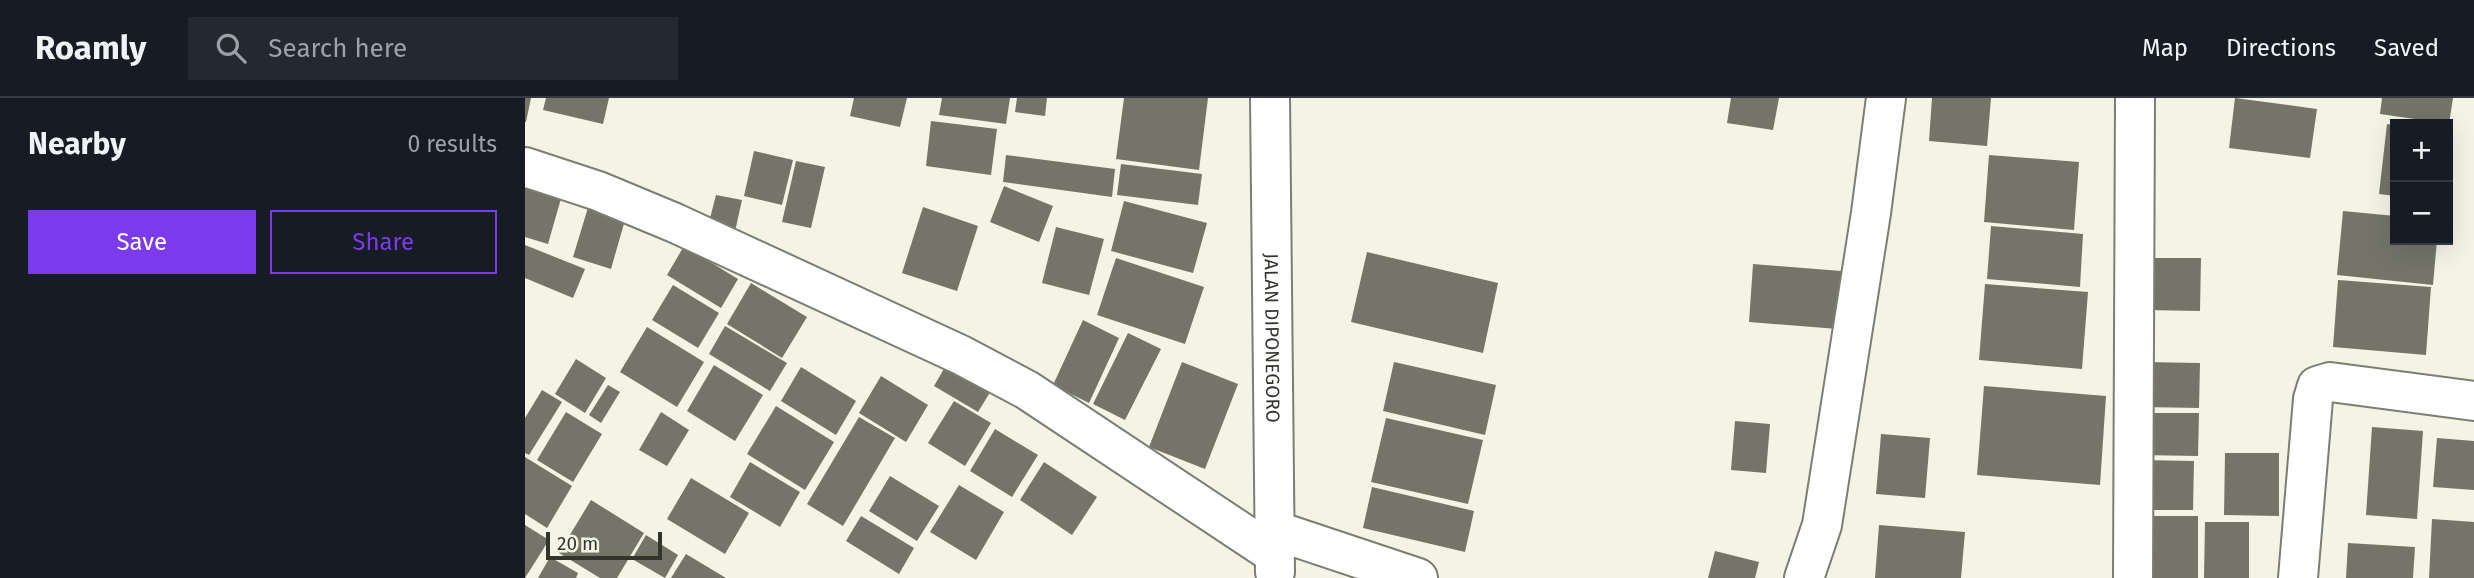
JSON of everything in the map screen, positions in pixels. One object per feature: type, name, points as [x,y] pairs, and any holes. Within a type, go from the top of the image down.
[{"type":"street","name":"JALAN DIPONEGORO","points":[[1270,98],[1275,554]]},
{"type":"street","points":[[1804,578],[1822,525],[1871,213],[1886,98]]},
{"type":"street","points":[[2133,578],[2135,98]]},
{"type":"street","points":[[525,167],[598,191],[675,223],[961,355],[1027,390],[1275,554],[1418,578]]},
{"type":"street","points":[[2298,578],[2313,398],[2317,386],[2330,382],[2474,401]]},
{"type":"building","points":[[525,98],[531,98],[526,122],[525,122]]},
{"type":"building","points":[[546,98],[609,98],[603,124],[543,110]]},
{"type":"building","points":[[854,98],[907,98],[900,127],[850,116]]},
{"type":"building","points":[[942,98],[1010,98],[1006,124],[939,115]]},
{"type":"building","points":[[1017,98],[1047,98],[1045,116],[1015,112]]},
{"type":"building","points":[[1124,98],[1208,98],[1199,170],[1116,159]]},
{"type":"building","points":[[1731,98],[1779,98],[1773,130],[1727,123]]},
{"type":"building","points":[[1932,98],[1991,98],[1987,146],[1929,141]]},
{"type":"building","points":[[2235,98],[2317,109],[2310,158],[2229,148]]},
{"type":"building","points":[[2382,98],[2453,98],[2450,119],[2414,119],[2380,114]]},
{"type":"building","points":[[931,121],[997,129],[991,175],[926,166]]},
{"type":"building","points":[[2387,124],[2390,124],[2390,195],[2379,194]]},
{"type":"building","points":[[754,151],[793,160],[782,205],[744,196]]},
{"type":"building","points":[[1006,155],[1115,169],[1112,197],[1003,182]]},
{"type":"building","points":[[1989,155],[2079,162],[2074,230],[1984,222]]},
{"type":"building","points":[[796,161],[825,167],[811,228],[782,222]]},
{"type":"building","points":[[1121,164],[1202,174],[1198,205],[1117,195]]},
{"type":"building","points":[[525,177],[564,188],[548,244],[525,237]]},
{"type":"building","points":[[1004,186],[1053,206],[1039,242],[990,222]]},
{"type":"building","points":[[716,195],[742,200],[734,236],[707,230]]},
{"type":"building","points":[[590,201],[627,213],[611,269],[573,257]]},
{"type":"building","points":[[1124,201],[1207,223],[1193,273],[1111,251]]},
{"type":"building","points":[[923,207],[978,226],[957,291],[902,273]]},
{"type":"building","points":[[2343,211],[2390,216],[2390,245],[2437,245],[2433,285],[2337,275]]},
{"type":"building","points":[[1991,226],[2083,234],[2080,287],[1987,279]]},
{"type":"building","points":[[1056,227],[1104,239],[1089,295],[1042,283]]},
{"type":"building","points":[[525,245],[585,269],[573,298],[525,278]]},
{"type":"building","points":[[684,246],[738,279],[721,308],[667,275]]},
{"type":"building","points":[[1367,252],[1498,283],[1483,353],[1351,322]]},
{"type":"building","points":[[1116,258],[1204,287],[1185,344],[1097,315]]},
{"type":"building","points":[[2145,258],[2201,258],[2200,311],[2145,310]]},
{"type":"building","points":[[1753,264],[1854,272],[1850,330],[1749,322]]},
{"type":"building","points":[[2338,280],[2431,287],[2426,355],[2333,347]]},
{"type":"building","points":[[751,283],[807,317],[782,358],[727,324]]},
{"type":"building","points":[[1985,284],[2088,292],[2082,369],[1979,360]]},
{"type":"building","points":[[673,285],[719,313],[698,348],[652,320]]},
{"type":"building","points":[[1083,320],[1119,338],[1089,403],[1053,385]]},
{"type":"building","points":[[725,326],[787,363],[770,391],[709,354]]},
{"type":"building","points":[[647,327],[704,362],[677,407],[620,372]]},
{"type":"building","points":[[1128,333],[1161,349],[1125,420],[1093,404]]},
{"type":"building","points":[[952,355],[997,381],[978,412],[934,386]]},
{"type":"building","points":[[576,359],[606,378],[585,413],[555,394]]},
{"type":"building","points":[[1182,362],[1238,384],[1205,469],[1149,447]]},
{"type":"building","points":[[1394,362],[1496,385],[1485,435],[1383,411]]},
{"type":"building","points":[[2144,362],[2200,363],[2199,408],[2144,407]]},
{"type":"building","points":[[714,365],[763,395],[735,441],[687,411]]},
{"type":"building","points":[[801,367],[856,401],[836,435],[781,401]]},
{"type":"building","points":[[881,376],[928,405],[906,442],[859,413]]},
{"type":"building","points":[[608,385],[620,392],[601,423],[589,415]]},
{"type":"building","points":[[1984,386],[2106,396],[2100,485],[1977,475]]},
{"type":"building","points":[[542,390],[562,402],[529,455],[525,453],[525,418]]},
{"type":"building","points":[[954,401],[991,423],[965,466],[928,443]]},
{"type":"building","points":[[776,406],[834,442],[805,490],[747,454]]},
{"type":"building","points":[[566,412],[602,434],[573,482],[537,460]]},
{"type":"building","points":[[661,412],[689,430],[667,466],[639,450]]},
{"type":"building","points":[[2140,413],[2199,413],[2198,456],[2140,455]]},
{"type":"building","points":[[859,417],[895,438],[843,526],[807,504]]},
{"type":"building","points":[[1386,418],[1483,440],[1468,504],[1371,482]]},
{"type":"building","points":[[1735,421],[1770,424],[1766,473],[1731,470]]},
{"type":"building","points":[[2372,427],[2423,431],[2417,519],[2366,515]]},
{"type":"building","points":[[995,429],[1038,455],[1012,497],[970,471]]},
{"type":"building","points":[[1881,434],[1930,438],[1925,498],[1876,494]]},
{"type":"building","points":[[2437,438],[2474,441],[2474,490],[2433,487]]},
{"type":"building","points":[[2225,453],[2279,453],[2279,516],[2224,515]]},
{"type":"building","points":[[525,457],[572,486],[547,528],[525,514]]},
{"type":"building","points":[[2141,460],[2194,461],[2193,510],[2140,510]]},
{"type":"building","points":[[750,462],[800,492],[780,527],[730,497]]},
{"type":"building","points":[[1044,462],[1097,497],[1072,535],[1020,500]]},
{"type":"building","points":[[890,476],[939,506],[917,541],[869,511]]},
{"type":"building","points":[[691,478],[749,513],[725,554],[667,519]]},
{"type":"building","points":[[959,485],[1004,512],[976,560],[930,532]]},
{"type":"building","points":[[1372,487],[1474,511],[1465,552],[1363,528]]},
{"type":"building","points":[[591,500],[644,533],[617,578],[600,578],[559,553]]},
{"type":"building","points":[[861,516],[914,548],[899,574],[846,541]]},
{"type":"building","points":[[2145,516],[2198,516],[2198,578],[2145,578]]},
{"type":"building","points":[[2432,519],[2474,522],[2474,578],[2429,578]]},
{"type":"building","points":[[2205,522],[2249,522],[2249,578],[2204,578]]},
{"type":"building","points":[[525,525],[549,540],[525,578]]},
{"type":"building","points":[[1879,525],[1965,532],[1961,578],[1875,578]]},
{"type":"building","points":[[646,535],[678,555],[665,578],[632,559]]},
{"type":"building","points":[[2348,543],[2415,547],[2413,578],[2346,578]]},
{"type":"building","points":[[1715,551],[1759,562],[1755,578],[1708,578]]},
{"type":"building","points":[[686,554],[726,578],[671,578]]},
{"type":"building","points":[[550,557],[578,573],[576,578],[538,578]]}]
